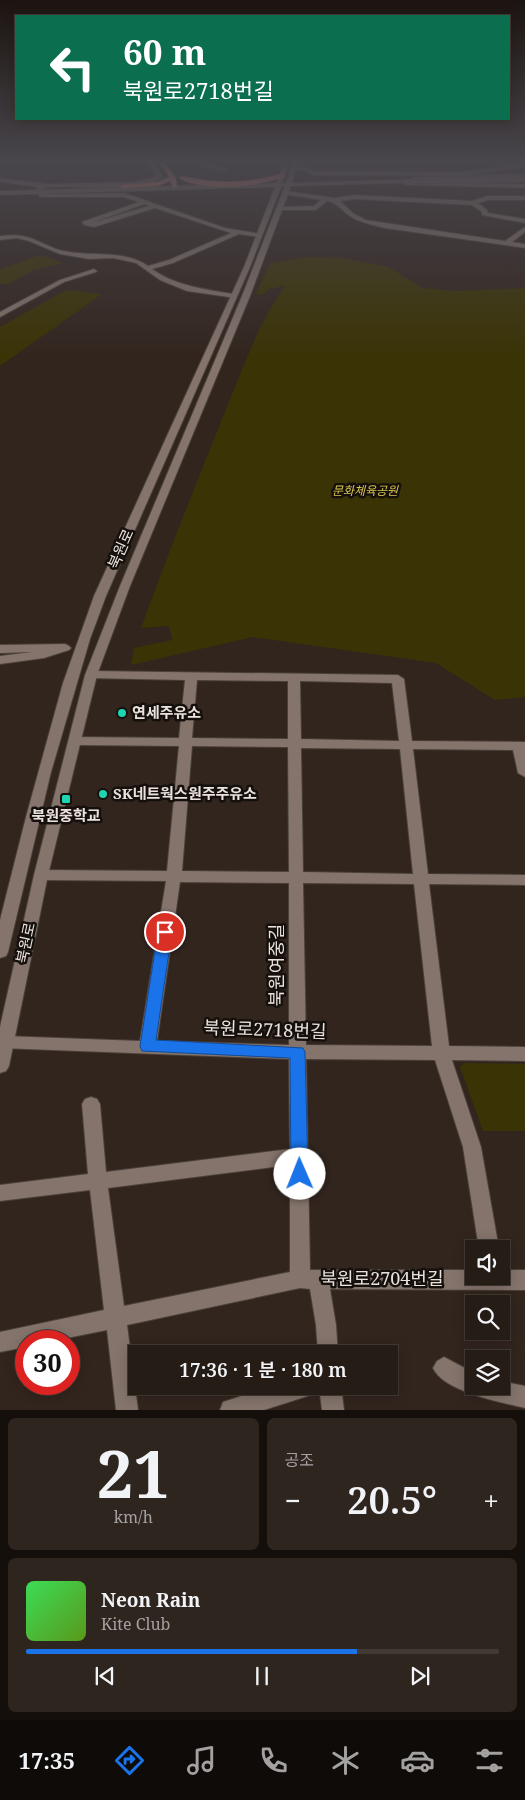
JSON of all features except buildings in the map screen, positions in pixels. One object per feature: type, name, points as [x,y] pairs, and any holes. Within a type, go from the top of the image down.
[{"type":"street","points":[[217,227],[236,233],[265,235]]},
{"type":"street","name":"북원로","points":[[0,1066],[41,875],[91,675],[125,586],[246,296],[268,227]]},
{"type":"street","points":[[389,227],[525,246]]},
{"type":"street","points":[[506,244],[525,229]]},
{"type":"street","points":[[147,269],[152,265],[174,262],[178,257],[236,233]]},
{"type":"street","name":"북원로","points":[[0,952],[45,769],[79,648],[100,596],[233,296],[265,235]]},
{"type":"street","points":[[0,238],[24,237],[60,252],[89,258],[113,256],[138,262],[162,279],[190,289],[233,296]]},
{"type":"street","points":[[0,315],[62,281],[94,271]]},
{"type":"street","points":[[0,649],[102,647]]},
{"type":"street","points":[[0,660],[44,654],[65,648]]},
{"type":"street","points":[[91,675],[191,678],[398,679],[441,1051],[472,1147],[488,1240]]},
{"type":"street","name":"북원여중길","points":[[294,677],[297,1052]]},
{"type":"street","points":[[148,1046],[174,875],[187,742],[191,678]]},
{"type":"street","points":[[75,741],[404,743],[522,746],[525,773]]},
{"type":"street","points":[[19,875],[174,875],[525,880]]},
{"type":"street","name":"북원로2718번길","points":[[4,1043],[297,1052],[441,1051],[525,1054]]},
{"type":"street","name":"북원로2704번길","points":[[297,1052],[300,1156],[309,1279]]},
{"type":"street","points":[[91,1104],[98,1181],[127,1410]]},
{"type":"street","points":[[0,1193],[300,1156]]},
{"type":"street","name":"북원로2704번길","points":[[0,1342],[114,1317],[309,1279],[465,1278]]},
{"type":"street","points":[[309,1279],[326,1325],[327,1345]]},
{"type":"street","name":"북원로2704번길","points":[[510,1279],[525,1280]]},
{"type":"street","points":[[444,1368],[465,1380]]},
{"type":"street","points":[[510,1394],[525,1398]]},
{"type":"street","points":[[231,1410],[278,1395]]},
{"type":"street","points":[[331,1395],[333,1410]]},
{"type":"green space","points":[[41,255],[63,263],[34,270],[8,284],[0,284],[0,269]]},
{"type":"green space","name":"문화체육공원","points":[[306,257],[343,258],[389,267],[422,288],[456,291],[525,288],[525,697],[495,700],[436,663],[253,637],[131,665],[134,648],[172,640],[169,626],[141,628],[193,490],[252,345],[267,314],[285,286],[269,289],[263,295],[256,294],[270,263]]},
{"type":"green space","points":[[66,290],[102,294],[0,366],[0,327]]},
{"type":"green space","points":[[465,1063],[525,1064],[525,1131],[483,1131],[460,1067]]},
{"type":"place","name":"연세주유소","points":[[122,713]]},
{"type":"place","name":"SK네트웍스원주주유소","points":[[103,794]]},
{"type":"place","name":"북원중학교","points":[[66,799]]},
{"type":"route","points":[[165,932],[148,1046],[297,1052],[300,1174]]}]
